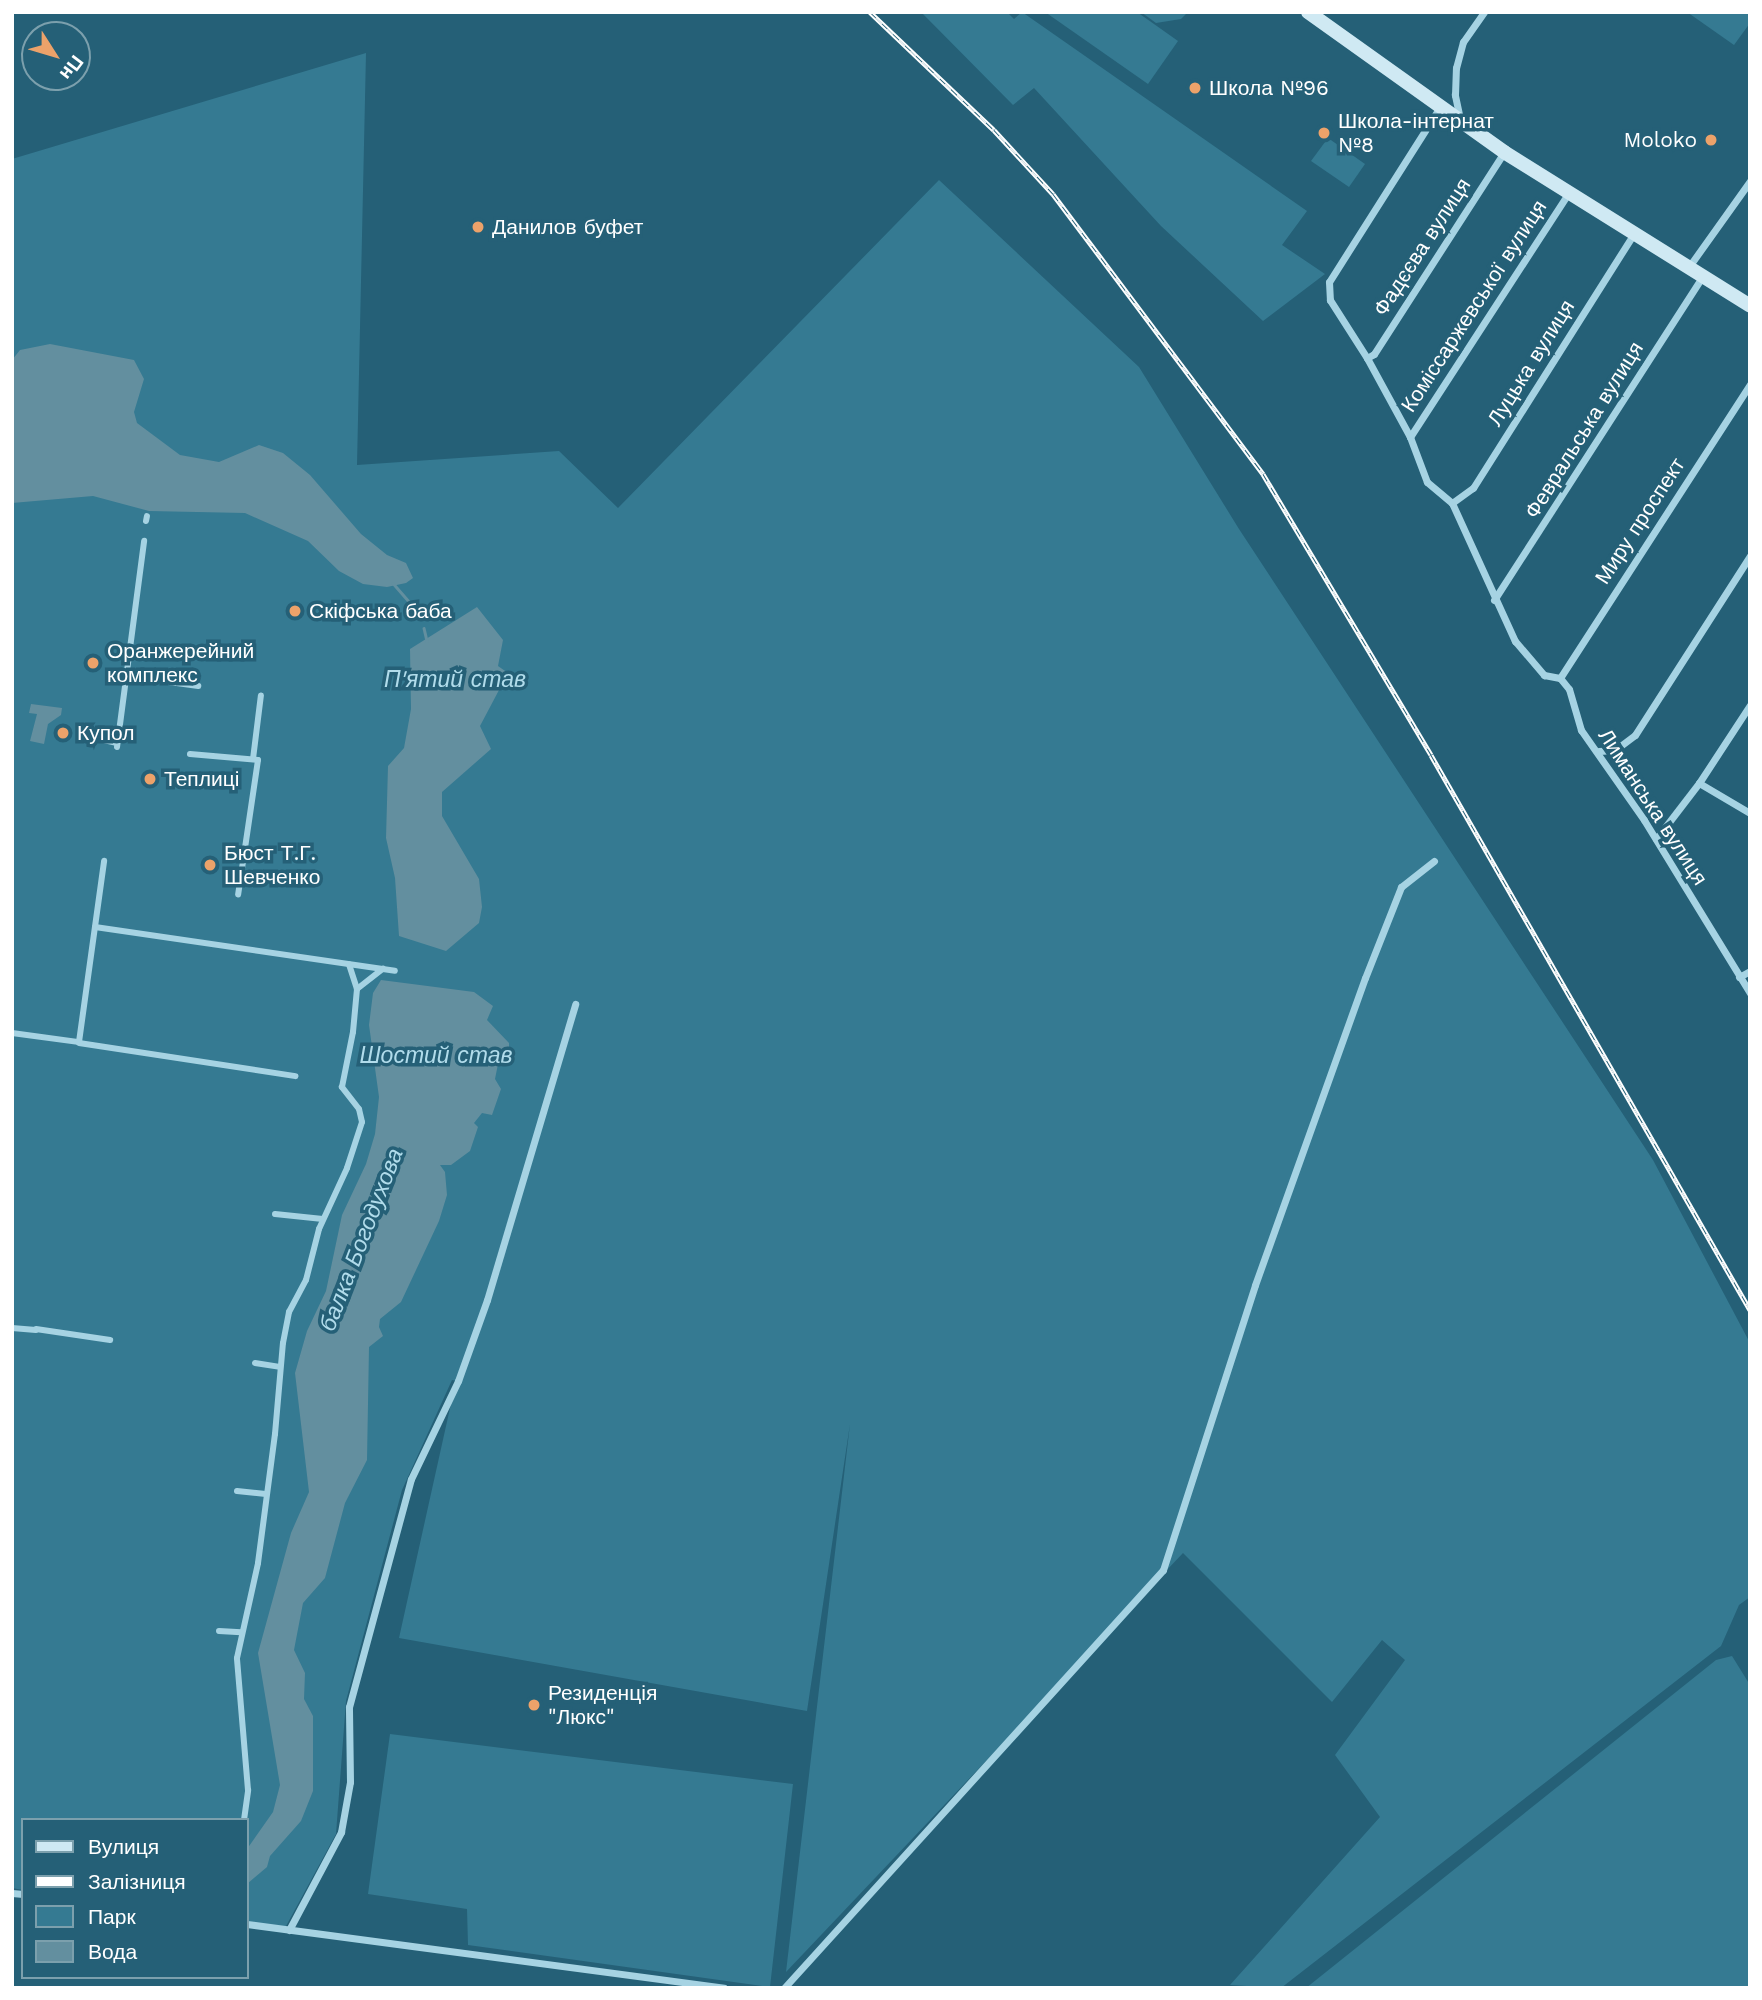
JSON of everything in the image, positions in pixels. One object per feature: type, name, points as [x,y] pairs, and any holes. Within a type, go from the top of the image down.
[{"type":"main road","points":[[1308,12],[1504,152],[1750,306]]},
{"type":"street","points":[[1460,121],[1455,95],[1456,68],[1463,42],[1485,12]]},
{"type":"street","points":[[1440,107],[1329,282],[1330,300],[1367,358],[1410,437],[1427,482],[1452,503],[1515,641],[1544,675],[1560,678]]},
{"type":"street","name":"Фадєєва вулиця","points":[[1367,358],[1374,354],[1504,152]]},
{"type":"street","points":[[1687,268],[1750,181]]},
{"type":"street","name":"Коміссаржевської вулиця","points":[[1410,437],[1568,194]]},
{"type":"street","name":"Луцька вулиця","points":[[1452,503],[1473,488],[1633,234]]},
{"type":"street","name":"Февральська вулиця","points":[[1494,600],[1702,277]]},
{"type":"street","name":"Миру проспект","points":[[1560,678],[1750,384]]},
{"type":"street","points":[[82,736],[117,745],[142,540]]},
{"type":"street","points":[[1599,751],[1615,750],[1634,735],[1750,556]]},
{"type":"street","points":[[126,676],[198,686]]},
{"type":"street","name":"Лиманська вулиця","points":[[1560,678],[1569,689],[1581,730],[1599,751],[1656,839],[1750,993]]},
{"type":"street","points":[[253,760],[261,695]]},
{"type":"street","points":[[1656,839],[1699,783],[1750,705]]},
{"type":"street","points":[[190,754],[258,760],[238,895]]},
{"type":"street","points":[[1699,783],[1750,813]]},
{"type":"street","points":[[12,1033],[79,1042],[104,861]]},
{"type":"street","points":[[784,1988],[1163,1570],[1255,1285],[1365,978],[1401,887],[1434,861]]},
{"type":"street","points":[[95,927],[255,953],[395,971]]},
{"type":"street","points":[[244,1818],[248,1790],[237,1679],[241,1632],[256,1573],[289,1312],[306,1280],[323,1219],[347,1168],[362,1122],[359,1109],[342,1087],[353,1032],[357,989],[349,964]]},
{"type":"street","points":[[357,989],[383,969]]},
{"type":"street","points":[[1738,977],[1750,971]]},
{"type":"street","points":[[289,1930],[341,1832],[351,1782],[349,1707],[411,1479],[458,1381],[487,1300],[575,1004]]},
{"type":"street","points":[[79,1043],[295,1076]]},
{"type":"street","points":[[275,1214],[323,1219]]},
{"type":"street","points":[[12,1328],[110,1340]]},
{"type":"street","points":[[255,1363],[280,1367]]},
{"type":"street","points":[[237,1492],[265,1494]]},
{"type":"street","points":[[219,1630],[241,1632]]},
{"type":"street","points":[[248,1924],[724,1988]]},
{"type":"green space","points":[[921,12],[1007,12],[1014,19],[1022,12],[1307,211],[1282,245],[1325,274],[1263,321],[1161,226],[1034,88],[1013,105]]},
{"type":"green space","points":[[1045,12],[1137,12],[1178,41],[1148,84]]},
{"type":"green space","points":[[1141,12],[1188,12],[1181,19],[1156,23]]},
{"type":"green space","points":[[1687,12],[1750,12],[1750,23],[1734,45]]},
{"type":"green space","points":[[366,53],[357,465],[559,451],[618,508],[939,180],[1139,367],[1239,529],[1653,1160],[1750,1343],[1750,1597],[1739,1605],[1721,1646],[1281,1988],[1230,1985],[1380,1817],[1335,1755],[1405,1660],[1382,1640],[1332,1702],[1183,1553],[786,1972],[850,1424],[807,1711],[399,1638],[456,1381],[452,1380],[402,1490],[346,1701],[336,1834],[285,1928],[248,1922],[248,1818],[21,1818],[21,1890],[12,1888],[12,159]]},
{"type":"green space","points":[[1328,138],[1365,164],[1349,187],[1311,161]]},
{"type":"green space","points":[[1732,1656],[1750,1685],[1750,1988],[1306,1988],[1716,1660]]},
{"type":"green space","points":[[390,1734],[793,1784],[770,1987],[468,1945],[467,1909],[368,1894]]},
{"type":"water","points":[[50,344],[134,360],[144,379],[134,412],[137,423],[180,455],[219,462],[259,445],[283,453],[310,475],[361,534],[387,555],[406,563],[413,578],[406,583],[387,587],[363,584],[339,571],[308,541],[245,513],[149,511],[93,496],[12,503],[12,360],[20,350]]},
{"type":"water","name":"П'ятий став","points":[[477,607],[503,640],[498,666],[508,673],[480,726],[491,749],[442,792],[442,816],[479,879],[482,907],[479,923],[446,951],[399,936],[395,878],[386,838],[388,766],[404,748],[411,709],[410,649]]},
{"type":"water","points":[[31,704],[62,708],[61,715],[48,724],[44,744],[30,741],[37,714],[29,713]]},
{"type":"water","name":"Шостий став","points":[[381,980],[474,992],[493,1006],[487,1020],[509,1043],[509,1052],[499,1059],[495,1079],[501,1089],[492,1115],[482,1113],[474,1123],[478,1127],[470,1151],[451,1165],[440,1165],[445,1172],[447,1195],[439,1221],[401,1302],[380,1319],[379,1327],[383,1336],[369,1347],[367,1460],[345,1503],[325,1578],[303,1603],[294,1650],[305,1673],[304,1699],[313,1716],[313,1791],[301,1821],[270,1856],[267,1867],[248,1883],[248,1848],[273,1812],[280,1785],[258,1653],[291,1533],[309,1492],[295,1373],[307,1331],[326,1291],[342,1215],[366,1164],[375,1134],[379,1097],[369,1025],[373,993]]},
{"type":"waterway","name":"балка Богодухова","points":[[393,583],[414,607]]},
{"type":"waterway","name":"балка Богодухова","points":[[424,628],[427,641]]},
{"type":"railway","points":[[870,12],[994,130],[1053,194],[1263,474],[1431,755],[1750,1310]]},
{"type":"place","name":"Школа №96","points":[[1195,88]]},
{"type":"place","name":"Школа-інтернат №8","points":[[1324,133]]},
{"type":"place","name":"Moloko","points":[[1711,140]]},
{"type":"place","name":"Данилов буфет","points":[[478,227]]},
{"type":"place","name":"Скіфська баба","points":[[295,611]]},
{"type":"place","name":"Оранжерейний комплекс","points":[[93,663]]},
{"type":"place","name":"Купол","points":[[63,733]]},
{"type":"place","name":"Теплиці","points":[[150,779]]},
{"type":"place","name":"Бюст Т.Г. Шевченко","points":[[210,865]]},
{"type":"place","name":"Резиденція \"Люкс\"","points":[[534,1705]]}]
